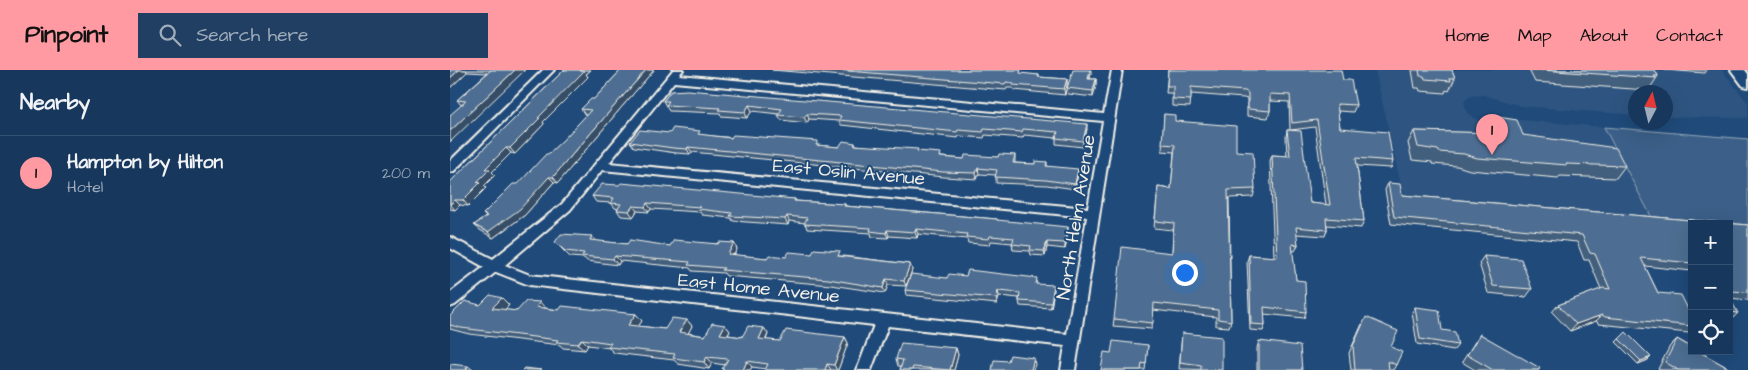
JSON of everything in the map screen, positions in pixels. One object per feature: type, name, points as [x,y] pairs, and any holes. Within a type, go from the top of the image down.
[{"type":"main road","points":[[1738,70],[1748,83]]},
{"type":"street","points":[[450,168],[549,70]]},
{"type":"street","name":"North Helm Avenue","points":[[1068,370],[1117,70]]},
{"type":"street","points":[[450,301],[544,227],[566,207],[674,74],[1110,118]]},
{"type":"street","name":"East Oslin Avenue","points":[[599,166],[1095,213]]},
{"type":"street","name":"East Home Avenue","points":[[450,242],[514,275],[545,282],[1073,341]]},
{"type":"street","points":[[864,370],[883,320]]},
{"type":"shaded area","points":[[1375,70],[1722,70],[1748,103],[1748,118],[1673,117],[1673,85],[1628,85],[1628,114],[1521,106],[1483,95],[1469,96],[1464,101],[1467,113],[1484,124],[1497,126],[1521,120],[1604,127],[1652,218],[1404,198]]},
{"type":"shaded area","points":[[1604,127],[1748,139],[1748,227],[1733,226],[1733,220],[1688,221],[1652,218]]},
{"type":"building","points":[[450,70],[459,70],[450,78]]},
{"type":"building","points":[[491,70],[515,70],[450,131],[450,115],[466,101],[457,100]]},
{"type":"building","points":[[564,70],[584,71],[510,148],[506,148],[485,169],[490,169],[477,182],[480,183],[463,200],[455,200],[450,204],[450,182]]},
{"type":"building","points":[[621,70],[646,70],[553,177],[549,177],[520,209],[488,232],[474,225],[487,216],[483,214],[513,184],[518,184],[546,154],[564,139],[591,110],[581,109],[591,99],[594,99]]},
{"type":"building","points":[[836,70],[1021,70],[1020,73],[1039,75],[1038,77],[1067,79],[1064,89],[1013,85],[1013,83],[1006,82],[1005,84]]},
{"type":"building","points":[[1073,70],[1090,70],[1088,79],[1096,79],[1093,91],[1067,88]]},
{"type":"building","points":[[1168,70],[1341,70],[1343,80],[1351,80],[1356,105],[1337,104],[1340,128],[1388,132],[1393,161],[1356,158],[1364,221],[1326,218],[1327,230],[1296,227],[1298,245],[1292,244],[1296,280],[1305,281],[1306,312],[1264,307],[1265,325],[1251,324],[1249,255],[1277,257],[1272,155],[1290,156],[1287,130],[1301,131],[1310,203],[1330,205],[1317,120],[1292,123],[1290,95],[1270,94],[1270,111],[1248,109],[1248,93],[1245,91],[1191,87],[1191,100],[1173,99],[1173,86],[1167,86]]},
{"type":"building","points":[[1419,70],[1452,70],[1455,78],[1450,78],[1451,81],[1425,79],[1424,76],[1420,76]]},
{"type":"building","points":[[1541,70],[1655,70],[1658,76],[1654,76],[1656,78]]},
{"type":"building","points":[[687,90],[1087,124],[1083,141],[1056,138],[1058,132],[1023,129],[1022,132],[984,129],[983,132],[958,130],[957,132],[839,120],[841,116],[807,114],[804,117],[778,115],[782,109],[749,105],[745,112],[718,110],[720,108],[666,105],[669,101],[663,101],[671,91]]},
{"type":"building","points":[[1164,114],[1175,115],[1175,121],[1236,126],[1236,151],[1253,152],[1255,189],[1228,190],[1231,321],[1218,319],[1218,310],[1154,303],[1153,323],[1114,319],[1122,247],[1172,253],[1174,223],[1155,221],[1158,187],[1171,189],[1175,145],[1162,144]]},
{"type":"building","points":[[1496,118],[1517,120],[1523,135],[1616,148],[1625,166],[1567,165],[1477,158],[1464,154],[1439,152],[1438,150],[1418,147],[1414,131],[1501,133]]},
{"type":"building","points":[[673,128],[700,131],[698,134],[731,138],[733,135],[818,141],[816,145],[839,147],[843,141],[855,143],[854,145],[918,149],[917,151],[941,153],[940,157],[964,159],[965,155],[998,157],[999,154],[1015,155],[1013,163],[1035,164],[1035,161],[1047,162],[1046,166],[1078,169],[1075,184],[995,177],[997,170],[978,168],[976,173],[943,172],[688,147],[687,149],[673,148],[630,142],[640,130],[670,133]]},
{"type":"building","points":[[621,183],[1068,227],[1065,243],[1047,242],[1044,251],[1030,250],[1031,246],[1012,244],[1014,238],[990,236],[989,239],[966,237],[967,234],[916,229],[915,232],[887,230],[886,233],[870,231],[871,228],[804,224],[807,218],[787,216],[785,219],[730,216],[732,213],[698,209],[700,207],[647,203],[645,207],[633,206],[629,211],[617,210],[621,204],[611,203],[614,198],[592,196],[602,184],[619,185]]},
{"type":"building","points":[[1388,183],[1400,184],[1402,195],[1690,220],[1688,220],[1688,263],[1641,258],[1658,293],[1681,295],[1688,309],[1688,326],[1605,317],[1602,315],[1576,324],[1558,305],[1603,288],[1610,289],[1595,254],[1590,253],[1582,235],[1394,217]]},
{"type":"building","points":[[1733,224],[1748,225],[1748,292],[1733,291]]},
{"type":"building","points":[[561,234],[592,236],[590,240],[627,244],[630,240],[670,246],[674,240],[718,244],[719,242],[734,243],[728,254],[767,258],[769,255],[786,257],[789,252],[812,254],[814,249],[840,251],[838,256],[910,264],[904,281],[886,279],[883,288],[828,279],[722,270],[724,268],[688,265],[690,262],[615,256],[613,259],[582,256],[584,253],[565,251],[555,242]]},
{"type":"building","points":[[1484,256],[1521,259],[1532,289],[1493,286]]},
{"type":"building","points":[[968,270],[1037,278],[1036,284],[1054,285],[1051,303],[1019,301],[1020,293],[998,291],[996,298],[905,290],[911,274],[947,278],[949,274],[966,276]]},
{"type":"building","points":[[490,295],[502,298],[492,308],[517,311],[526,301],[540,302],[536,307],[559,310],[562,306],[636,314],[628,325],[665,329],[672,318],[687,320],[679,332],[705,336],[712,323],[725,325],[720,334],[742,337],[748,326],[764,328],[759,339],[780,341],[786,330],[845,337],[834,365],[827,364],[825,370],[765,370],[768,364],[747,361],[743,370],[725,370],[722,369],[728,359],[707,357],[704,362],[673,358],[675,354],[608,347],[611,343],[582,339],[578,344],[556,342],[558,340],[450,325],[450,316],[465,301],[480,305]]},
{"type":"building","points":[[1733,304],[1738,313],[1733,312]]},
{"type":"building","points":[[1415,307],[1439,310],[1442,330],[1455,332],[1458,345],[1420,339]]},
{"type":"building","points":[[1366,317],[1398,331],[1391,347],[1402,352],[1396,365],[1388,361],[1389,370],[1355,370],[1353,346]]},
{"type":"building","points":[[1626,332],[1651,357],[1641,361],[1619,339]]},
{"type":"building","points":[[1182,333],[1222,337],[1222,370],[1201,370],[1201,365],[1180,362]]},
{"type":"building","points":[[1480,334],[1540,368],[1539,370],[1493,370],[1467,355]]},
{"type":"building","points":[[1677,339],[1688,346],[1688,355],[1705,355],[1732,370],[1678,370],[1665,362]]},
{"type":"building","points":[[1113,341],[1148,345],[1146,364],[1142,363],[1141,370],[1101,370],[1104,352],[1111,353]]},
{"type":"building","points":[[1259,341],[1300,346],[1302,370],[1259,370]]},
{"type":"building","points":[[901,343],[956,348],[950,370],[913,367],[912,370],[900,370],[903,360],[896,359]]},
{"type":"building","points":[[1010,355],[1034,358],[1031,370],[992,370],[994,360],[1008,361]]},
{"type":"building","points":[[450,364],[468,366],[466,369],[472,370],[450,370]]},
{"type":"building","points":[[524,368],[542,370],[522,370]]},
{"type":"place","name":"Hampton by Hilton","points":[[1492,155]]}]
